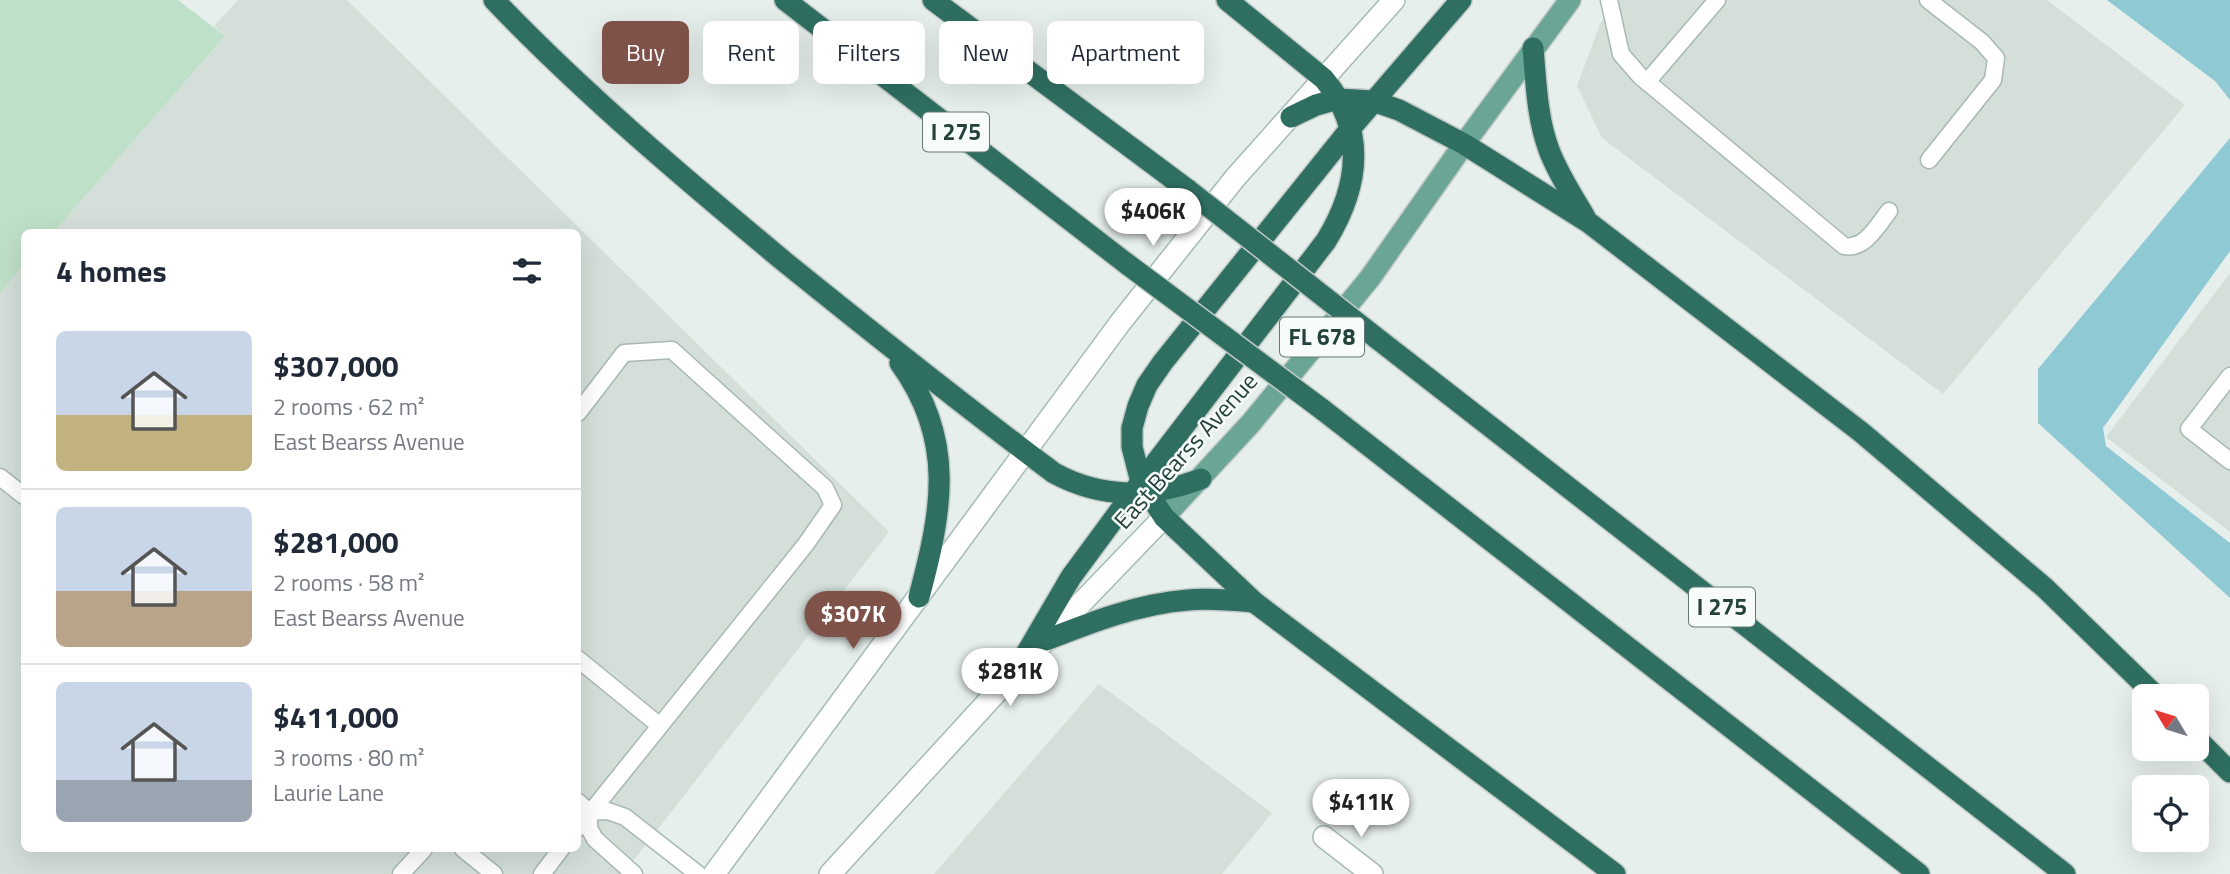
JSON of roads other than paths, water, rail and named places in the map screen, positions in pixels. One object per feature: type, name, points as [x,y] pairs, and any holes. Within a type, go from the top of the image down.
[{"type":"highway","points":[[494,0],[645,146],[886,344],[1054,473],[1090,489],[1174,489],[1201,480]]},
{"type":"highway","name":"I 275","points":[[785,0],[1127,264],[1323,410],[1919,874]]},
{"type":"highway","name":"I 275","points":[[933,0],[1188,190],[2065,874]]},
{"type":"highway","points":[[1016,671],[1071,577],[1326,241],[1339,219],[1351,185],[1354,162],[1350,129],[1338,99],[1324,79],[1227,0]]},
{"type":"highway","points":[[1461,0],[1350,129],[1163,362],[1147,385],[1138,406],[1132,428],[1132,447],[1140,489],[1164,517],[1254,602],[1615,874]]},
{"type":"highway","points":[[1533,48],[1537,92],[1548,149],[1562,180],[1588,222]]},
{"type":"highway","points":[[1291,117],[1316,105],[1338,99],[1373,102],[1399,110],[1464,144],[1588,222],[1861,432],[2045,588],[2143,684]]},
{"type":"highway","points":[[886,344],[922,397],[932,426],[938,457],[940,498],[933,546],[919,597]]},
{"type":"highway","points":[[1046,640],[1109,616],[1156,604],[1215,599],[1254,602]]},
{"type":"highway","points":[[2209,751],[2230,772]]},
{"type":"main road","points":[[714,874],[1120,323],[1236,178],[1394,0]]},
{"type":"main road","name":"East Bearss Avenue","points":[[830,874],[1016,671],[1201,480],[1251,423],[1370,278],[1570,0]]},
{"type":"main road","points":[[1324,837],[1372,874]]},
{"type":"lane","points":[[1609,0],[1621,54],[1640,76],[1844,246],[1854,248],[1862,244],[1889,211]]},
{"type":"lane","points":[[1647,82],[1717,0]]},
{"type":"lane","points":[[1928,0],[1982,42],[1996,58],[1993,80],[1930,160]]},
{"type":"lane","points":[[581,409],[624,353],[671,350],[825,488],[833,505],[806,544],[660,726],[583,807]]},
{"type":"lane","points":[[2230,376],[2189,429],[2230,461]]},
{"type":"lane","points":[[0,477],[21,494]]},
{"type":"lane","points":[[581,661],[660,726]]},
{"type":"lane","points":[[583,807],[595,839],[634,874]]},
{"type":"lane","points":[[583,807],[625,817],[698,874]]},
{"type":"lane","points":[[401,874],[421,852]]},
{"type":"lane","points":[[467,852],[494,874]]},
{"type":"lane","points":[[542,874],[559,852]]},
{"type":"water","points":[[2107,0],[2230,0],[2230,100],[2215,81]]},
{"type":"water","points":[[2230,138],[2230,251],[2103,428],[2106,446],[2230,543],[2230,598],[2038,423],[2038,369]]}]
